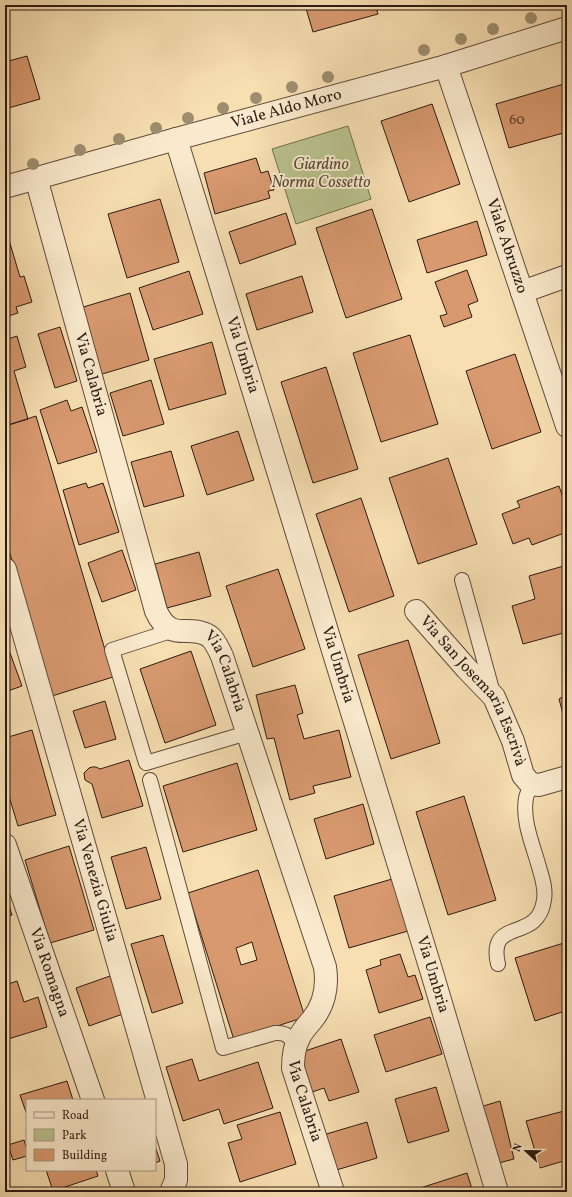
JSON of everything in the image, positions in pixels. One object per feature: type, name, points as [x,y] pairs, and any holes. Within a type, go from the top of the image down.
[{"type":"street","name":"Viale Aldo Moro","points":[[5,187],[446,66],[567,28]]},
{"type":"street","name":"Viale Abruzzo","points":[[446,66],[567,426]]},
{"type":"street","name":"Via Umbria","points":[[176,139],[432,973],[497,1192]]},
{"type":"street","name":"Via Calabria","points":[[36,178],[156,611],[163,623],[174,630],[202,633],[209,636],[215,642],[222,656],[326,975],[326,993],[323,1002],[302,1032],[296,1045],[293,1060],[294,1074],[333,1192]]},
{"type":"street","points":[[522,292],[567,276]]},
{"type":"street","name":"Via Venezia Giulia","points":[[5,569],[176,1164],[176,1180],[171,1192]]},
{"type":"street","name":"Via San Josemaria Escrivà","points":[[416,611],[494,697],[513,741],[523,775],[532,784],[543,784],[567,777]]},
{"type":"street","name":"Via Romagna","points":[[5,845],[93,1099]]},
{"type":"street","points":[[117,1171],[124,1192]]},
{"type":"lane","points":[[462,580],[494,697]]},
{"type":"lane","points":[[174,630],[112,650],[146,763],[247,733]]},
{"type":"lane","points":[[150,780],[223,1048],[283,1032],[289,1036],[296,1045]]},
{"type":"lane","points":[[498,964],[496,946],[499,939],[505,934],[532,923],[539,914],[544,901],[543,881],[525,812],[526,797],[532,784]]},
{"type":"green space","name":"Giardino Norma Cossetto","points":[[348,126],[371,199],[296,224],[272,149]]},
{"type":"building","points":[[305,5],[375,5],[378,14],[313,32]]},
{"type":"building","points":[[27,56],[40,99],[5,109],[5,62]]},
{"type":"building","points":[[567,83],[567,132],[509,148],[496,104]]},
{"type":"building","points":[[432,104],[460,184],[409,202],[381,121]]},
{"type":"building","points":[[256,158],[261,173],[268,171],[274,190],[268,191],[270,198],[215,214],[204,173]]},
{"type":"building","points":[[160,199],[179,262],[127,278],[108,214]]},
{"type":"building","points":[[372,209],[402,299],[346,318],[316,228]]},
{"type":"building","points":[[286,213],[296,244],[240,264],[229,232]]},
{"type":"building","points":[[477,221],[487,255],[427,273],[417,240]]},
{"type":"building","points":[[9,240],[20,277],[24,276],[32,302],[16,307],[18,313],[5,317],[5,242]]},
{"type":"building","points":[[467,270],[478,301],[468,305],[472,317],[444,327],[440,316],[447,314],[435,282]]},
{"type":"building","points":[[189,271],[203,314],[153,330],[139,288]]},
{"type":"building","points":[[302,276],[313,312],[257,330],[246,294]]},
{"type":"building","points":[[130,293],[149,360],[99,375],[80,308]]},
{"type":"building","points":[[60,327],[77,381],[55,388],[38,334]]},
{"type":"building","points":[[410,335],[438,424],[381,442],[353,353]]},
{"type":"building","points":[[17,336],[26,367],[14,371],[28,419],[5,426],[5,340]]},
{"type":"building","points":[[212,342],[226,394],[169,410],[154,359]]},
{"type":"building","points":[[515,354],[541,432],[492,449],[466,371]]},
{"type":"building","points":[[326,367],[358,469],[313,483],[281,382]]},
{"type":"building","points":[[151,380],[164,424],[123,436],[110,393]]},
{"type":"building","points":[[67,400],[71,411],[82,407],[97,452],[58,464],[40,410]]},
{"type":"building","points":[[36,416],[113,677],[52,696],[5,537],[5,426]]},
{"type":"building","points":[[238,431],[254,480],[207,495],[191,446]]},
{"type":"building","points":[[171,451],[184,496],[144,507],[131,462]]},
{"type":"building","points":[[448,458],[477,544],[418,564],[389,478]]},
{"type":"building","points":[[86,483],[88,488],[103,483],[119,532],[79,545],[63,490]]},
{"type":"building","points":[[559,486],[567,509],[567,532],[532,545],[529,538],[513,544],[502,514],[520,507],[517,501]]},
{"type":"building","points":[[361,498],[394,596],[349,612],[316,514]]},
{"type":"building","points":[[122,550],[136,590],[102,602],[88,563]]},
{"type":"building","points":[[199,552],[211,596],[167,608],[155,564]]},
{"type":"building","points":[[567,565],[567,632],[523,644],[512,606],[535,599],[529,576]]},
{"type":"building","points":[[278,569],[305,649],[253,667],[226,586]]},
{"type":"building","points":[[5,639],[22,686],[5,692]]},
{"type":"building","points":[[408,640],[440,743],[391,759],[358,655]]},
{"type":"building","points":[[191,651],[216,725],[165,743],[140,669]]},
{"type":"building","points":[[295,685],[303,713],[297,715],[304,739],[339,730],[351,777],[313,786],[315,793],[290,800],[274,738],[267,739],[256,695]]},
{"type":"building","points":[[567,694],[567,714],[563,714],[559,699]]},
{"type":"building","points":[[105,701],[116,739],[85,748],[73,711]]},
{"type":"building","points":[[32,730],[56,815],[18,826],[5,783],[5,738]]},
{"type":"building","points":[[129,760],[143,806],[102,818],[92,784],[85,780],[84,773],[92,767],[100,769]]},
{"type":"building","points":[[237,763],[257,830],[183,852],[163,786]]},
{"type":"building","points":[[464,796],[496,900],[448,915],[416,812]]},
{"type":"building","points":[[363,804],[374,844],[326,859],[314,819]]},
{"type":"building","points":[[69,846],[94,930],[50,943],[25,860]]},
{"type":"building","points":[[146,847],[161,899],[126,909],[111,857]]},
{"type":"building","points":[[258,870],[305,1017],[234,1040],[188,893]],"holes":[[[252,942],[257,960],[241,965],[236,948]]]},
{"type":"building","points":[[392,879],[408,931],[349,948],[334,896]]},
{"type":"building","points":[[5,893],[12,915],[5,917]]},
{"type":"building","points":[[163,935],[183,1003],[152,1013],[131,944]]},
{"type":"building","points":[[567,942],[567,1017],[565,1011],[535,1021],[515,958]]},
{"type":"building","points":[[400,954],[408,977],[415,975],[423,999],[379,1013],[366,970],[381,965],[380,960]]},
{"type":"building","points":[[110,976],[123,1014],[89,1026],[76,988]]},
{"type":"building","points":[[17,981],[24,1002],[38,997],[47,1027],[5,1040],[5,985]]},
{"type":"building","points":[[430,1017],[442,1054],[386,1072],[374,1035]]},
{"type":"building","points":[[341,1039],[359,1092],[329,1101],[324,1088],[312,1092],[299,1053]]},
{"type":"building","points":[[192,1059],[199,1081],[258,1062],[273,1108],[224,1124],[219,1109],[183,1121],[166,1067]]},
{"type":"building","points":[[67,1081],[73,1099],[26,1099],[26,1112],[20,1095]]},
{"type":"building","points":[[436,1087],[449,1131],[408,1143],[395,1099]]},
{"type":"building","points":[[500,1101],[514,1159],[495,1164],[480,1107]]},
{"type":"building","points":[[564,1111],[567,1122],[567,1160],[540,1168],[526,1121]]},
{"type":"building","points":[[280,1112],[296,1164],[240,1182],[228,1143],[242,1139],[237,1125]]},
{"type":"building","points":[[367,1122],[377,1158],[333,1171],[323,1135]]},
{"type":"building","points":[[24,1140],[26,1156],[13,1160],[8,1145]]},
{"type":"building","points":[[156,1149],[160,1161],[156,1163]]},
{"type":"building","points":[[46,1171],[96,1171],[98,1176],[53,1191]]},
{"type":"building","points":[[467,1173],[473,1192],[414,1192],[414,1190]]}]
